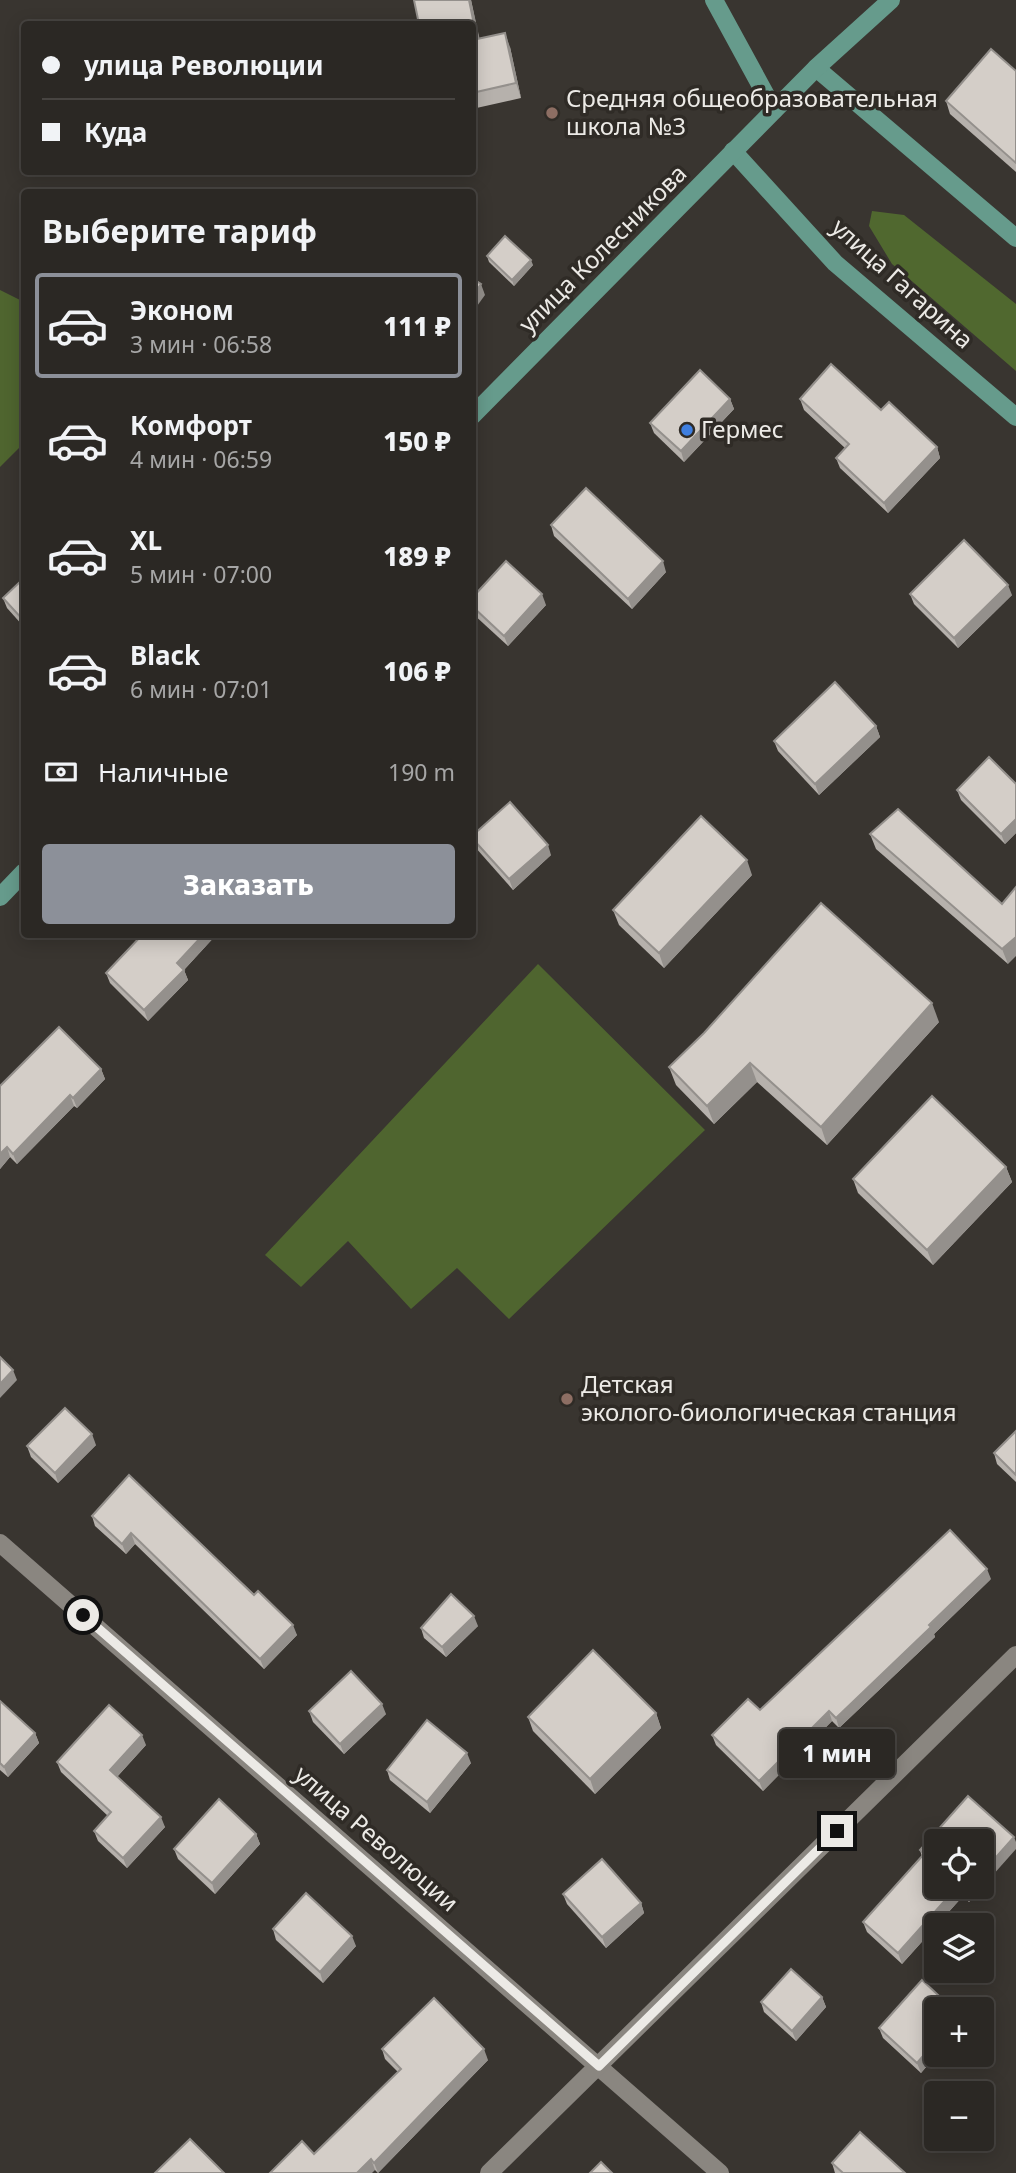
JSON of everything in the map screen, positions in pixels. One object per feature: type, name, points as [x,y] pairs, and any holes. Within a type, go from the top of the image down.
[{"type":"street","points":[[714,0],[774,110]]},
{"type":"street","name":"улица Колесникова","points":[[476,412],[816,68],[891,0]]},
{"type":"street","points":[[816,68],[1016,238]]},
{"type":"street","name":"улица Гагарина","points":[[733,151],[835,263],[1016,417]]},
{"type":"street","points":[[0,897],[21,875]]},
{"type":"street","name":"улица Революции","points":[[0,1543],[720,2173]]},
{"type":"street","points":[[489,2173],[1016,1655]]},
{"type":"green space","points":[[872,211],[904,215],[1016,304],[1016,371],[892,264],[869,226]]},
{"type":"green space","points":[[0,290],[21,300],[21,446],[0,467]]},
{"type":"green space","points":[[538,964],[705,1130],[509,1319],[457,1268],[411,1309],[348,1241],[301,1287],[265,1255]]},
{"type":"building","points":[[414,0],[469,0],[473,21],[418,21]]},
{"type":"building","points":[[505,33],[516,83],[476,92],[476,34],[477,39]]},
{"type":"building","points":[[991,49],[1016,71],[1016,163],[946,101]]},
{"type":"building","points":[[505,236],[531,260],[512,280],[487,256]]},
{"type":"building","points":[[831,364],[881,410],[889,402],[937,447],[884,503],[836,458],[849,444],[800,399]]},
{"type":"building","points":[[700,370],[730,399],[681,451],[650,423]]},
{"type":"building","points":[[586,488],[663,561],[628,599],[551,525]]},
{"type":"building","points":[[964,540],[1008,585],[954,638],[910,594]]},
{"type":"building","points":[[506,561],[542,594],[504,636],[476,610],[476,594]]},
{"type":"building","points":[[21,581],[21,618],[3,598]]},
{"type":"building","points":[[835,682],[876,726],[815,784],[774,741]]},
{"type":"building","points":[[989,757],[1016,784],[1016,819],[1001,834],[957,790]]},
{"type":"building","points":[[510,802],[548,845],[509,879],[476,842],[476,832]]},
{"type":"building","points":[[898,809],[1002,904],[1016,887],[1016,937],[1002,949],[870,834]]},
{"type":"building","points":[[701,816],[747,860],[659,953],[613,910]]},
{"type":"building","points":[[821,903],[932,1003],[821,1127],[750,1063],[707,1106],[669,1067],[704,1033]]},
{"type":"building","points":[[139,938],[200,938],[177,963],[184,970],[144,1010],[106,973]]},
{"type":"building","points":[[59,1027],[101,1069],[73,1098],[70,1095],[13,1154],[7,1147],[0,1154],[0,1086]]},
{"type":"building","points":[[932,1096],[1006,1167],[927,1250],[853,1179]]},
{"type":"building","points":[[0,1357],[13,1370],[0,1384]]},
{"type":"building","points":[[65,1408],[92,1434],[55,1473],[27,1446]]},
{"type":"building","points":[[1016,1431],[1016,1475],[994,1453]]},
{"type":"building","points":[[129,1475],[254,1595],[258,1591],[293,1625],[260,1659],[131,1533],[122,1544],[92,1516]]},
{"type":"building","points":[[950,1530],[987,1569],[836,1718],[829,1711],[759,1781],[712,1735],[748,1699],[760,1710]]},
{"type":"building","points":[[451,1594],[474,1616],[442,1647],[421,1628]]},
{"type":"building","points":[[593,1650],[656,1713],[590,1779],[528,1717]]},
{"type":"building","points":[[351,1671],[382,1704],[340,1744],[309,1711]]},
{"type":"building","points":[[0,1701],[35,1733],[4,1767],[0,1763]]},
{"type":"building","points":[[109,1705],[142,1735],[110,1770],[161,1817],[123,1858],[94,1831],[111,1812],[57,1762]]},
{"type":"building","points":[[427,1720],[467,1753],[427,1802],[387,1770]]},
{"type":"building","points":[[968,1796],[1014,1837],[994,1860],[994,1829],[939,1829]]},
{"type":"building","points":[[219,1799],[256,1834],[212,1883],[174,1849]]},
{"type":"building","points":[[924,1854],[924,1899],[946,1899],[934,1913],[924,1913],[924,1924],[898,1953],[863,1922]]},
{"type":"building","points":[[602,1859],[641,1903],[602,1937],[563,1894]]},
{"type":"building","points":[[306,1893],[352,1936],[320,1972],[273,1929]]},
{"type":"building","points":[[791,1969],[822,1997],[792,2031],[761,2002]]},
{"type":"building","points":[[922,1980],[940,1997],[924,1997],[924,2055],[917,2063],[879,2028]]},
{"type":"building","points":[[434,1998],[484,2049],[374,2163],[371,2159],[357,2173],[270,2173],[302,2141],[314,2154],[401,2069],[382,2049]]},
{"type":"building","points":[[860,2132],[905,2173],[843,2173],[832,2163]]},
{"type":"building","points":[[190,2139],[224,2173],[155,2173]]},
{"type":"building","points":[[601,2162],[612,2173],[590,2173]]},
{"type":"place","name":"Средняя общеобразовательная школа №3","points":[[552,113]]},
{"type":"place","name":"Гермес","points":[[687,430]]},
{"type":"place","name":"Детская эколого-биологическая станция","points":[[567,1399]]},
{"type":"route","points":[[83,1615],[599,2066],[837,1831]]}]
